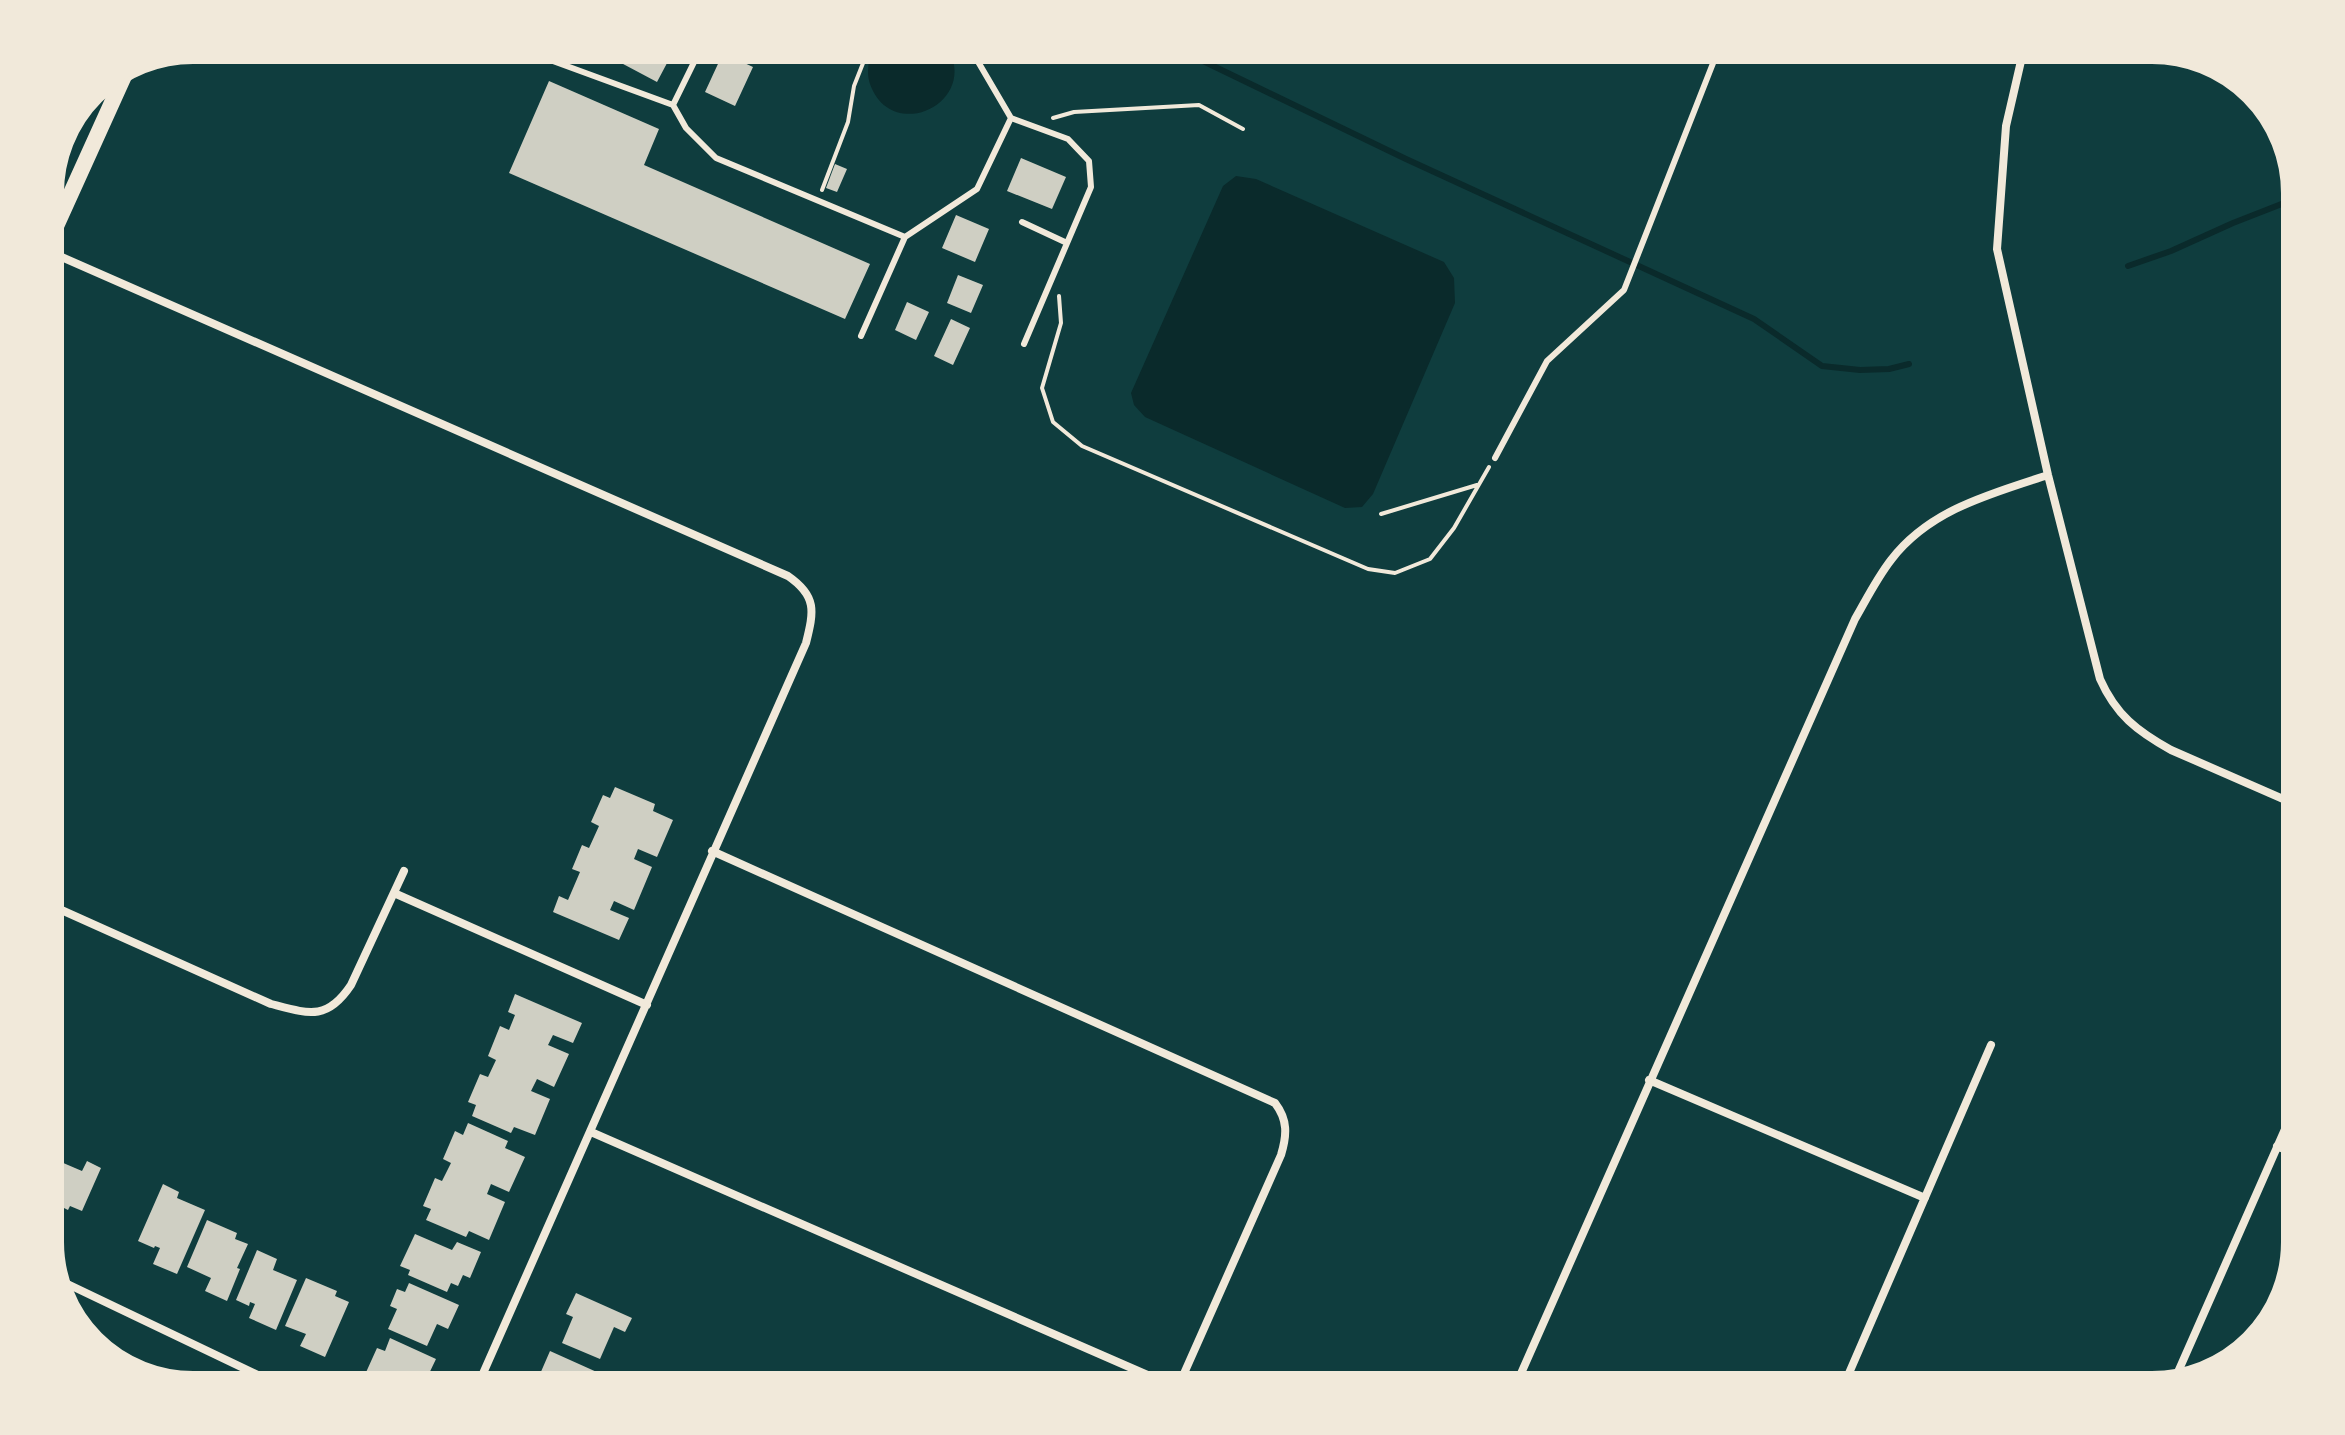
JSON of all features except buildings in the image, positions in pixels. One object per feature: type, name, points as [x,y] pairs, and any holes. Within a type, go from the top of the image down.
[{"type":"main road","points":[[62,213],[119,86]]},
{"type":"street","points":[[2021,62],[2006,126],[1997,249],[2048,475],[2100,679],[2109,700],[2136,728],[2153,740],[2283,799]]},
{"type":"street","points":[[62,257],[788,576],[810,596],[812,611],[806,643],[483,1373]]},
{"type":"street","points":[[1521,1373],[1855,619],[1891,559],[1916,534],[1945,513],[1991,493],[2048,475]]},
{"type":"street","points":[[712,851],[1275,1103],[1283,1114],[1285,1124],[1286,1139],[1281,1155],[1182,1373]]},
{"type":"street","points":[[62,910],[271,1004],[302,1012],[323,1011],[340,1001],[351,985],[404,871]]},
{"type":"street","points":[[394,893],[647,1005]]},
{"type":"street","points":[[1849,1373],[1991,1045]]},
{"type":"street","points":[[1649,1080],[1925,1198]]},
{"type":"street","points":[[591,1132],[1144,1373]]},
{"type":"street","points":[[2179,1370],[2283,1133]]},
{"type":"street","points":[[2277,1146],[2283,1149]]},
{"type":"street","points":[[69,1285],[254,1373]]},
{"type":"lane","points":[[556,62],[673,105],[686,128],[716,158],[905,237]]},
{"type":"lane","points":[[673,105],[694,62]]},
{"type":"lane","points":[[978,62],[1011,118],[1068,139],[1089,161],[1091,187],[1024,344]]},
{"type":"lane","points":[[1495,458],[1547,361],[1624,290],[1714,62]]},
{"type":"lane","points":[[861,336],[905,237],[977,189],[1011,118]]},
{"type":"lane","points":[[1022,222],[1067,243]]},
{"type":"path","points":[[818,200],[848,122],[854,86],[863,62]]},
{"type":"path","points":[[1046,131],[1053,118],[1074,112],[1199,105],[1243,129]]},
{"type":"path","points":[[1047,290],[1061,296],[1061,323],[1042,388],[1053,422],[1082,446],[1368,569],[1395,573],[1430,559],[1454,528],[1495,458]]},
{"type":"path","points":[[1381,514],[1479,485]]},
{"type":"water","points":[[869,62],[952,62],[952,86],[942,100],[928,110],[912,114],[895,112],[881,102],[870,84]]},
{"type":"water","points":[[1236,176],[1256,179],[1444,262],[1454,278],[1455,303],[1373,494],[1362,507],[1345,508],[1145,417],[1134,405],[1131,393],[1223,186]]},
{"type":"waterway","points":[[1205,62],[1406,159],[1754,319],[1822,366],[1860,370],[1889,369],[1909,364]]},
{"type":"waterway","points":[[2128,266],[2283,203]]}]
